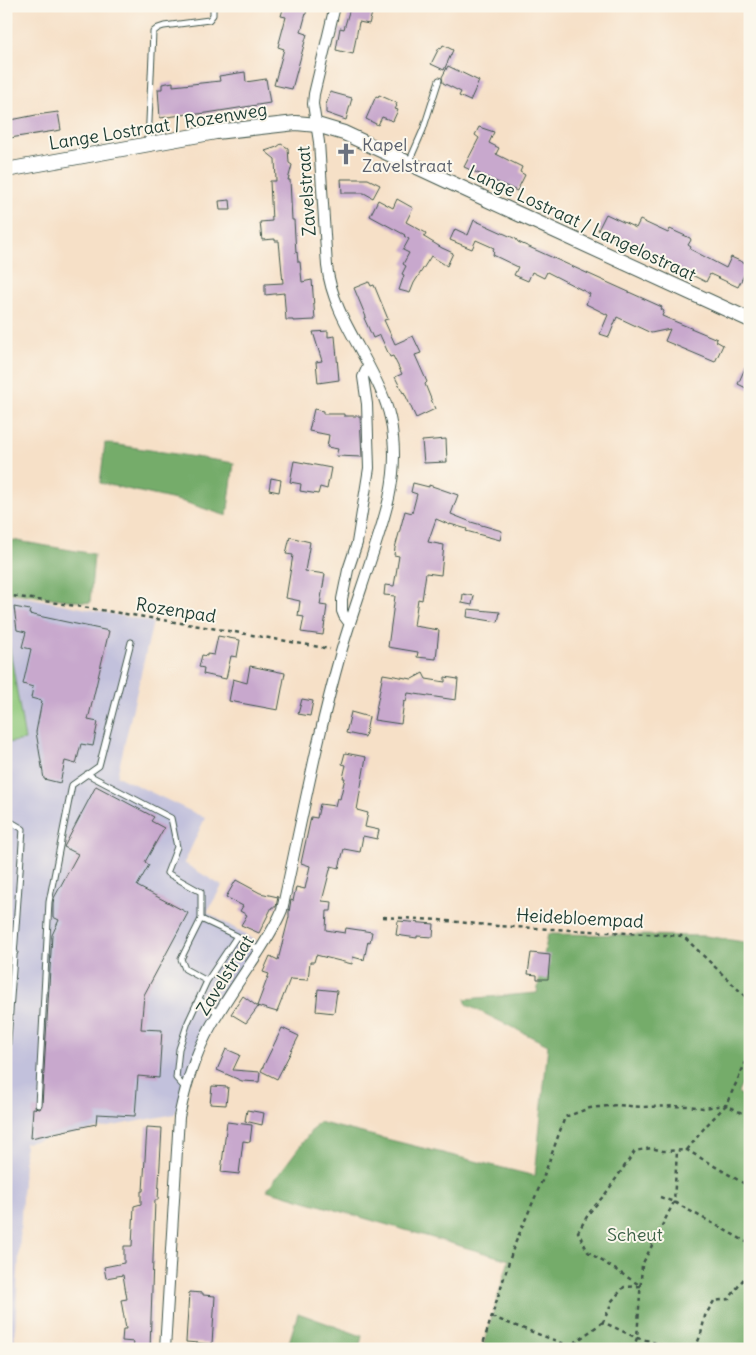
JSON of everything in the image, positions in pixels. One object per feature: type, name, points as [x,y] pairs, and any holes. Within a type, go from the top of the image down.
[{"type":"street","name":"Zavelstraat","points":[[165,1349],[179,1117],[185,1088],[197,1054],[218,1013],[279,918],[282,910],[326,708],[392,487],[394,471],[393,438],[386,404],[340,312],[328,281],[319,142],[313,104],[335,6]]},
{"type":"street","name":"Lange Lostraat / Rozenweg","points":[[6,170],[216,132],[296,123],[317,125]]},
{"type":"street","name":"Lange Lostraat / Langelostraat","points":[[317,125],[344,133],[750,320]]},
{"type":"street","points":[[350,624],[342,611],[342,599],[348,570],[357,543],[369,468],[367,404],[363,377],[368,366]]},
{"type":"lane","points":[[148,145],[153,32],[164,26],[209,20],[213,15],[213,6]]},
{"type":"lane","points":[[409,163],[423,130],[439,80]]},
{"type":"lane","points":[[38,1105],[49,902],[72,785],[99,766],[130,642]]},
{"type":"lane","points":[[88,774],[171,818],[177,846],[167,873],[201,892],[202,919],[182,959],[185,969],[207,980]]},
{"type":"lane","points":[[6,819],[24,829],[6,1068]]},
{"type":"lane","points":[[202,919],[259,950]]},
{"type":"lane","points":[[185,1088],[176,1078],[179,1049],[188,1022],[207,980],[236,936]]},
{"type":"lane","points":[[6,954],[15,952]]},
{"type":"lane","points":[[199,999],[218,1013]]},
{"type":"path","name":"Rozenpad","points":[[6,595],[342,651]]},
{"type":"path","name":"Heidebloempad","points":[[383,917],[497,926],[683,936],[750,1001]]},
{"type":"path","points":[[686,1150],[726,1105],[750,1053]]},
{"type":"path","points":[[480,1349],[514,1246],[542,1181],[565,1117],[590,1108],[617,1105],[703,1108],[726,1105],[750,1118]]},
{"type":"path","points":[[641,1286],[588,1252],[578,1232],[589,1213],[606,1193],[635,1151],[651,1148],[663,1151],[686,1150],[750,1187]]},
{"type":"path","points":[[634,1349],[637,1338],[642,1265],[674,1202],[677,1150]]},
{"type":"path","points":[[660,1197],[674,1202],[750,1244]]},
{"type":"path","points":[[695,1349],[705,1316],[714,1301],[729,1299],[750,1270]]},
{"type":"path","points":[[492,1317],[569,1348],[604,1322],[611,1302],[624,1287],[641,1286]]},
{"type":"path","points":[[604,1322],[637,1338],[672,1349]]},
{"type":"shaded area","points":[[6,593],[153,622],[117,776],[205,818],[184,863],[222,886],[207,912],[263,945],[218,1013],[175,1114],[25,1143],[14,1349],[6,1349],[6,743],[24,740],[6,626]]},
{"type":"green space","points":[[105,443],[234,463],[227,516],[184,502],[100,483]]},
{"type":"green space","points":[[6,539],[94,554],[90,603],[6,592]]},
{"type":"green space","points":[[6,626],[25,740],[6,743]]},
{"type":"green space","name":"Scheut","points":[[548,934],[706,936],[750,943],[750,1066],[738,1093],[750,1100],[750,1349],[482,1349],[509,1260],[267,1190],[318,1122],[535,1176],[548,1045],[467,1005],[465,999],[537,993]]},
{"type":"green space","points":[[298,1313],[362,1336],[359,1349],[287,1349]]},
{"type":"building","points":[[284,6],[308,6],[301,32],[307,34],[292,89],[274,85],[284,49],[278,47],[286,17],[281,16]]},
{"type":"building","points":[[374,6],[369,24],[359,22],[353,54],[336,50],[340,28],[344,29],[350,8]]},
{"type":"building","points":[[443,45],[453,50],[444,70],[431,64],[439,48],[441,49]]},
{"type":"building","points":[[448,66],[479,81],[470,101],[459,96],[461,92],[443,83],[442,77]]},
{"type":"building","points":[[245,72],[246,82],[266,79],[270,103],[160,118],[158,89],[162,89],[162,84],[173,82],[173,86],[220,81],[219,76]]},
{"type":"building","points":[[330,92],[352,98],[346,120],[326,113]]},
{"type":"building","points":[[379,95],[397,103],[395,109],[398,110],[393,121],[382,117],[378,125],[366,119],[376,96],[378,97]]},
{"type":"building","points":[[58,112],[61,130],[10,138],[6,121]]},
{"type":"building","points":[[479,127],[494,132],[489,143],[499,148],[496,154],[522,167],[520,172],[525,175],[517,191],[464,167],[479,138],[475,135]]},
{"type":"building","points":[[281,144],[288,148],[289,163],[292,165],[288,180],[290,180],[296,253],[298,262],[300,262],[302,282],[312,280],[315,320],[286,320],[284,293],[265,295],[265,284],[283,283],[279,241],[275,241],[275,239],[262,240],[260,222],[272,221],[270,181],[276,181],[275,159],[265,151]]},
{"type":"building","points":[[341,179],[368,179],[380,185],[373,198],[364,193],[342,193]]},
{"type":"building","points":[[397,199],[413,208],[406,222],[426,233],[424,237],[453,253],[447,266],[431,256],[410,293],[399,290],[404,275],[402,274],[406,266],[403,264],[409,253],[403,250],[409,239],[370,216],[378,200],[393,208]]},
{"type":"building","points":[[230,200],[231,210],[220,210],[219,201]]},
{"type":"building","points":[[606,214],[636,228],[640,220],[668,233],[670,229],[690,238],[691,240],[688,245],[691,247],[690,249],[726,268],[731,257],[749,265],[738,287],[710,274],[706,282],[598,230]]},
{"type":"building","points":[[474,220],[662,307],[661,309],[664,311],[662,316],[717,339],[716,341],[723,345],[715,362],[665,341],[670,329],[651,333],[617,317],[609,337],[600,334],[608,315],[586,304],[590,294],[547,272],[544,278],[532,272],[528,281],[514,275],[518,267],[493,255],[494,248],[476,240],[472,249],[450,240],[455,229],[468,235]]},
{"type":"building","points":[[369,282],[371,286],[374,285],[388,319],[384,320],[395,344],[413,336],[421,353],[415,355],[427,382],[425,384],[435,409],[416,418],[395,377],[402,374],[393,356],[390,357],[380,335],[373,338],[364,318],[366,317],[354,288]]},
{"type":"building","points":[[328,331],[328,337],[335,336],[339,380],[318,383],[316,362],[322,361],[313,332]]},
{"type":"building","points":[[750,357],[750,390],[738,384]]},
{"type":"building","points":[[314,409],[323,411],[323,414],[360,416],[362,457],[336,456],[338,449],[327,447],[329,435],[309,431]]},
{"type":"building","points":[[446,439],[447,462],[424,463],[422,441]]},
{"type":"building","points":[[294,461],[331,468],[327,489],[320,487],[318,494],[300,491],[301,484],[290,482]]},
{"type":"building","points":[[271,478],[281,480],[279,492],[269,490]]},
{"type":"building","points":[[413,483],[429,487],[429,485],[458,495],[451,514],[502,531],[500,540],[466,531],[467,529],[436,519],[428,542],[444,545],[441,575],[426,573],[422,600],[418,599],[414,626],[439,630],[436,659],[417,657],[418,652],[388,647],[395,596],[384,595],[385,585],[394,586],[399,556],[394,555],[395,548],[405,511],[412,513],[417,494],[411,492]]},
{"type":"building","points":[[290,537],[310,542],[305,571],[325,574],[320,605],[327,606],[323,635],[301,632],[304,617],[298,616],[300,601],[286,598],[293,555],[286,554]]},
{"type":"building","points":[[463,594],[474,596],[472,605],[462,603]]},
{"type":"building","points":[[14,607],[30,610],[29,614],[109,631],[88,720],[98,722],[93,746],[81,744],[76,764],[65,761],[60,783],[44,779],[36,732],[42,701],[31,698],[33,687],[23,684],[31,649],[22,647],[26,632],[17,630]]},
{"type":"building","points":[[468,609],[500,612],[498,622],[467,617]]},
{"type":"building","points":[[218,636],[240,640],[237,657],[231,656],[226,679],[203,674],[204,668],[199,667],[202,655],[214,655]]},
{"type":"building","points":[[250,666],[285,673],[278,710],[229,701],[233,679],[247,683]]},
{"type":"building","points":[[423,673],[426,679],[445,682],[445,677],[458,679],[456,700],[408,693],[406,702],[404,701],[401,724],[374,720],[383,674],[412,679]]},
{"type":"building","points":[[302,699],[313,701],[310,716],[298,714]]},
{"type":"building","points":[[351,712],[369,717],[365,737],[346,733]]},
{"type":"building","points":[[345,753],[366,757],[357,810],[368,813],[365,827],[379,830],[377,839],[363,836],[360,852],[344,849],[339,868],[331,866],[322,901],[332,902],[331,911],[327,911],[326,930],[345,933],[346,928],[372,932],[364,960],[353,957],[352,964],[316,955],[314,962],[310,962],[308,980],[290,979],[277,1012],[257,1006],[269,974],[263,972],[270,956],[278,960],[289,917],[291,900],[293,901],[296,887],[305,889],[310,866],[301,863],[311,817],[317,818],[320,804],[335,806],[337,798],[340,799],[345,778],[343,778],[346,765],[342,764]]},
{"type":"building","points":[[96,786],[154,817],[151,821],[164,828],[145,862],[149,865],[137,886],[188,913],[144,995],[141,1029],[162,1030],[159,1078],[138,1076],[135,1116],[97,1114],[96,1124],[31,1138],[33,1108],[40,1109],[42,1105],[52,935],[59,920],[53,917],[53,903],[78,854],[64,847]]},
{"type":"building","points":[[236,880],[260,893],[278,897],[276,907],[272,907],[259,933],[241,925],[247,915],[240,911],[243,906],[226,897]]},
{"type":"building","points":[[398,921],[434,924],[433,937],[417,936],[417,938],[396,935]]},
{"type":"building","points":[[531,953],[550,955],[548,979],[537,979],[537,975],[528,974]]},
{"type":"building","points":[[318,989],[337,991],[334,1013],[316,1011]]},
{"type":"building","points":[[243,996],[258,1007],[246,1023],[231,1014]]},
{"type":"building","points":[[282,1028],[299,1036],[277,1079],[261,1071]]},
{"type":"building","points":[[226,1049],[240,1055],[233,1070],[260,1072],[259,1082],[242,1081],[217,1070]]},
{"type":"building","points":[[212,1086],[228,1087],[226,1105],[210,1104]]},
{"type":"building","points":[[247,1110],[264,1113],[262,1125],[245,1121]]},
{"type":"building","points":[[227,1122],[252,1125],[250,1142],[243,1141],[239,1174],[221,1172]]},
{"type":"building","points":[[147,1127],[162,1128],[158,1200],[155,1200],[150,1349],[133,1349],[134,1342],[122,1341],[123,1329],[126,1329],[121,1300],[127,1299],[123,1275],[106,1278],[104,1267],[124,1263],[124,1246],[132,1246],[134,1206],[141,1204],[141,1191],[143,1191]]},
{"type":"building","points":[[189,1292],[215,1296],[212,1344],[186,1342]]},
{"type":"place","name":"Kapel Zavelstraat","points":[[346,154]]}]
